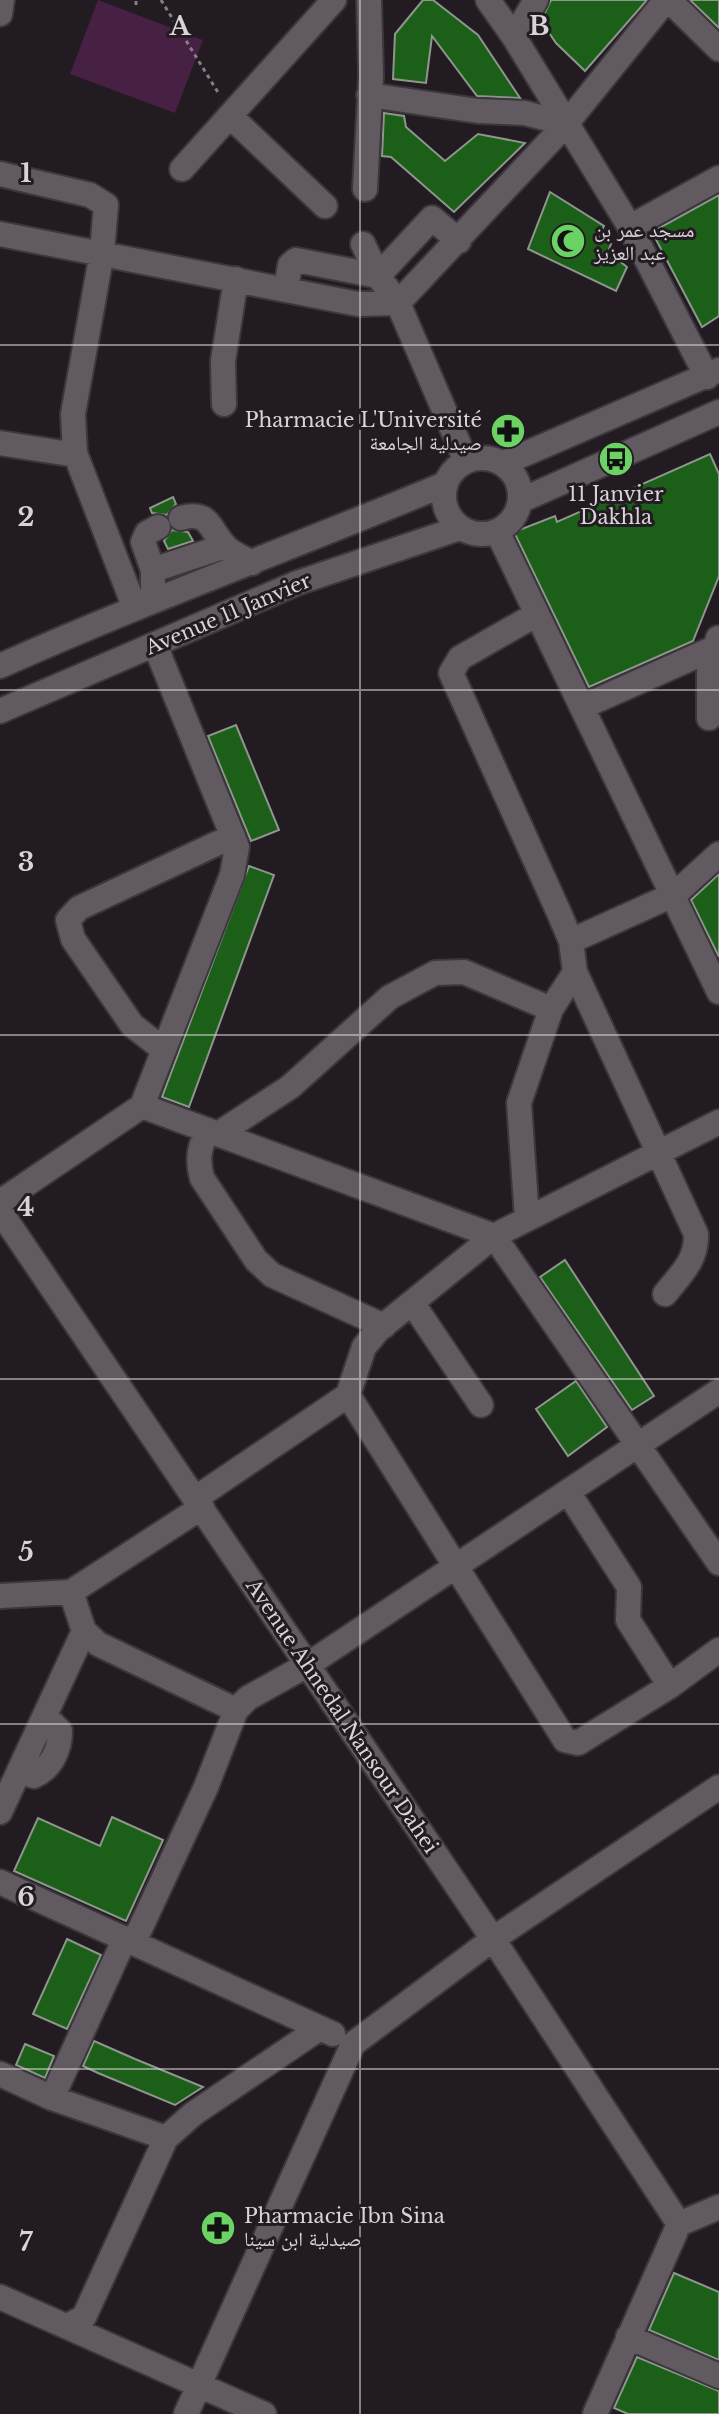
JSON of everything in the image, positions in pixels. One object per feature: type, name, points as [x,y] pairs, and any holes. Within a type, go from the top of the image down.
[{"type":"street","points":[[0,14],[2,0]]},
{"type":"street","points":[[182,169],[334,0]]},
{"type":"street","points":[[365,189],[369,0]]},
{"type":"street","points":[[488,0],[514,37],[630,227],[713,374],[504,463]]},
{"type":"street","points":[[514,37],[536,0]]},
{"type":"street","points":[[0,234],[358,304],[398,303],[459,241],[672,4],[719,49]]},
{"type":"street","points":[[369,95],[478,111],[525,113],[566,124]]},
{"type":"street","points":[[230,116],[325,206]]},
{"type":"street","points":[[0,174],[101,199],[106,205],[102,252],[73,414],[76,455],[144,602]]},
{"type":"street","points":[[630,227],[719,178]]},
{"type":"street","points":[[378,276],[432,218],[459,241]]},
{"type":"street","points":[[363,244],[378,276],[398,303],[466,461]]},
{"type":"street","points":[[286,289],[290,265],[296,260],[378,276]]},
{"type":"street","points":[[224,404],[223,361],[236,279]]},
{"type":"street","points":[[522,500],[719,412]]},
{"type":"street","points":[[0,443],[76,455]]},
{"type":"street","points":[[485,457],[504,463],[518,479],[522,500],[517,515],[498,533],[480,535],[460,528],[449,516],[444,500],[445,484],[453,470],[466,461],[485,457]]},
{"type":"street","name":"Avenue 11 Janvier","points":[[0,666],[144,602],[252,563],[445,484]]},
{"type":"street","points":[[181,518],[199,515],[207,519],[225,546],[252,563]]},
{"type":"street","points":[[144,602],[153,570],[143,542],[147,533],[158,527]]},
{"type":"street","name":"Avenue 11 Janvier","points":[[0,711],[297,583],[460,528]]},
{"type":"street","points":[[498,533],[675,894],[719,992]]},
{"type":"street","points":[[153,570],[225,546]]},
{"type":"street","points":[[537,614],[460,658],[451,673],[571,941],[575,972],[696,1234],[697,1250],[690,1264],[665,1294]]},
{"type":"street","points":[[582,707],[716,642]]},
{"type":"street","points":[[709,718],[716,642]]},
{"type":"street","points":[[0,1202],[142,1106],[232,875],[237,847],[155,645]]},
{"type":"street","points":[[164,1050],[132,1025],[73,939],[68,920],[79,908],[233,836]]},
{"type":"street","points":[[571,941],[675,894],[719,854]]},
{"type":"street","points":[[384,1326],[272,1275],[256,1260],[202,1178],[198,1162],[200,1147],[213,1132],[290,1087],[390,997],[435,973],[464,972],[551,1009]]},
{"type":"street","points":[[527,1219],[519,1103],[551,1009],[575,972]]},
{"type":"street","points":[[142,1106],[494,1236],[719,1563]]},
{"type":"street","points":[[0,1596],[71,1592],[348,1395],[364,1347],[384,1326],[494,1236],[719,1122]]},
{"type":"street","name":"Avenue Ahnedal Nansour Dahei","points":[[0,1211],[309,1664],[679,2224]]},
{"type":"street","points":[[413,1304],[481,1405]]},
{"type":"street","points":[[52,2098],[206,1787],[236,1710],[248,1698],[309,1664],[719,1391]]},
{"type":"street","points":[[348,1395],[565,1740],[571,1744],[578,1743],[670,1686],[719,1650]]},
{"type":"street","points":[[568,1492],[629,1587],[628,1620],[670,1686]]},
{"type":"street","points":[[71,1592],[84,1631],[113,1653],[236,1710]]},
{"type":"street","points":[[0,1812],[84,1631]]},
{"type":"street","points":[[186,2414],[353,2044],[493,1939],[719,1787]]},
{"type":"street","points":[[0,1882],[353,2044]]},
{"type":"street","points":[[67,2326],[84,2317],[166,2138],[193,2114],[320,2028]]},
{"type":"street","points":[[0,2074],[52,2098],[166,2138]]},
{"type":"street","points":[[595,2414],[679,2224],[719,2207]]},
{"type":"street","points":[[0,2297],[264,2414]]},
{"type":"street","points":[[628,2337],[719,2376]]},
{"type":"path","points":[[161,0],[230,116]]},
{"type":"shaded area","points":[[98,0],[203,40],[175,113],[70,74]]},
{"type":"building","points":[[423,0],[433,0],[478,35],[520,98],[477,96],[432,36],[426,83],[393,79],[395,34]]},
{"type":"building","points":[[551,0],[647,0],[585,71],[556,43],[541,21]]},
{"type":"building","points":[[690,0],[719,0],[719,28]]},
{"type":"building","points":[[384,113],[404,116],[406,127],[445,161],[478,134],[525,143],[454,212],[391,157],[382,156]]},
{"type":"building","name":"مسجد عمر بن عبد العزيز","points":[[550,192],[604,226],[599,237],[611,244],[608,252],[627,267],[616,291],[528,249]]},
{"type":"building","points":[[719,195],[719,316],[702,327],[652,232]]},
{"type":"building","points":[[710,454],[719,474],[719,576],[693,641],[589,687],[514,532],[555,516],[557,522]]},
{"type":"building","points":[[173,497],[176,504],[167,515],[152,513],[150,508]]},
{"type":"building","points":[[172,530],[188,532],[193,541],[168,549],[164,541]]},
{"type":"building","points":[[236,725],[279,830],[251,841],[208,736]]},
{"type":"building","points":[[249,866],[274,875],[189,1107],[162,1097]]},
{"type":"building","points":[[719,874],[719,957],[691,900]]},
{"type":"building","points":[[565,1260],[654,1396],[632,1410],[540,1277]]},
{"type":"building","points":[[576,1381],[607,1427],[568,1456],[536,1409]]},
{"type":"building","points":[[112,1817],[163,1840],[126,1921],[14,1871],[38,1818],[100,1846]]},
{"type":"building","points":[[67,1939],[101,1955],[67,2029],[33,2014]]},
{"type":"building","points":[[94,2041],[203,2087],[175,2105],[98,2073],[83,2066]]},
{"type":"building","points":[[25,2044],[54,2056],[45,2078],[16,2065]]},
{"type":"building","points":[[674,2273],[719,2292],[719,2360],[649,2330]]},
{"type":"building","points":[[637,2357],[719,2391],[719,2414],[628,2414],[614,2408]]},
{"type":"place","name":"مسجد عمر بن عبد العزيز","points":[[568,241]]},
{"type":"place","name":"Pharmacie L'Université صيدلية الجامعة","points":[[508,431]]},
{"type":"place","name":"11 Janvier Dakhla","points":[[616,459]]},
{"type":"place","name":"Pharmacie Ibn Sina صيدلية ابن سينا","points":[[218,2228]]}]
